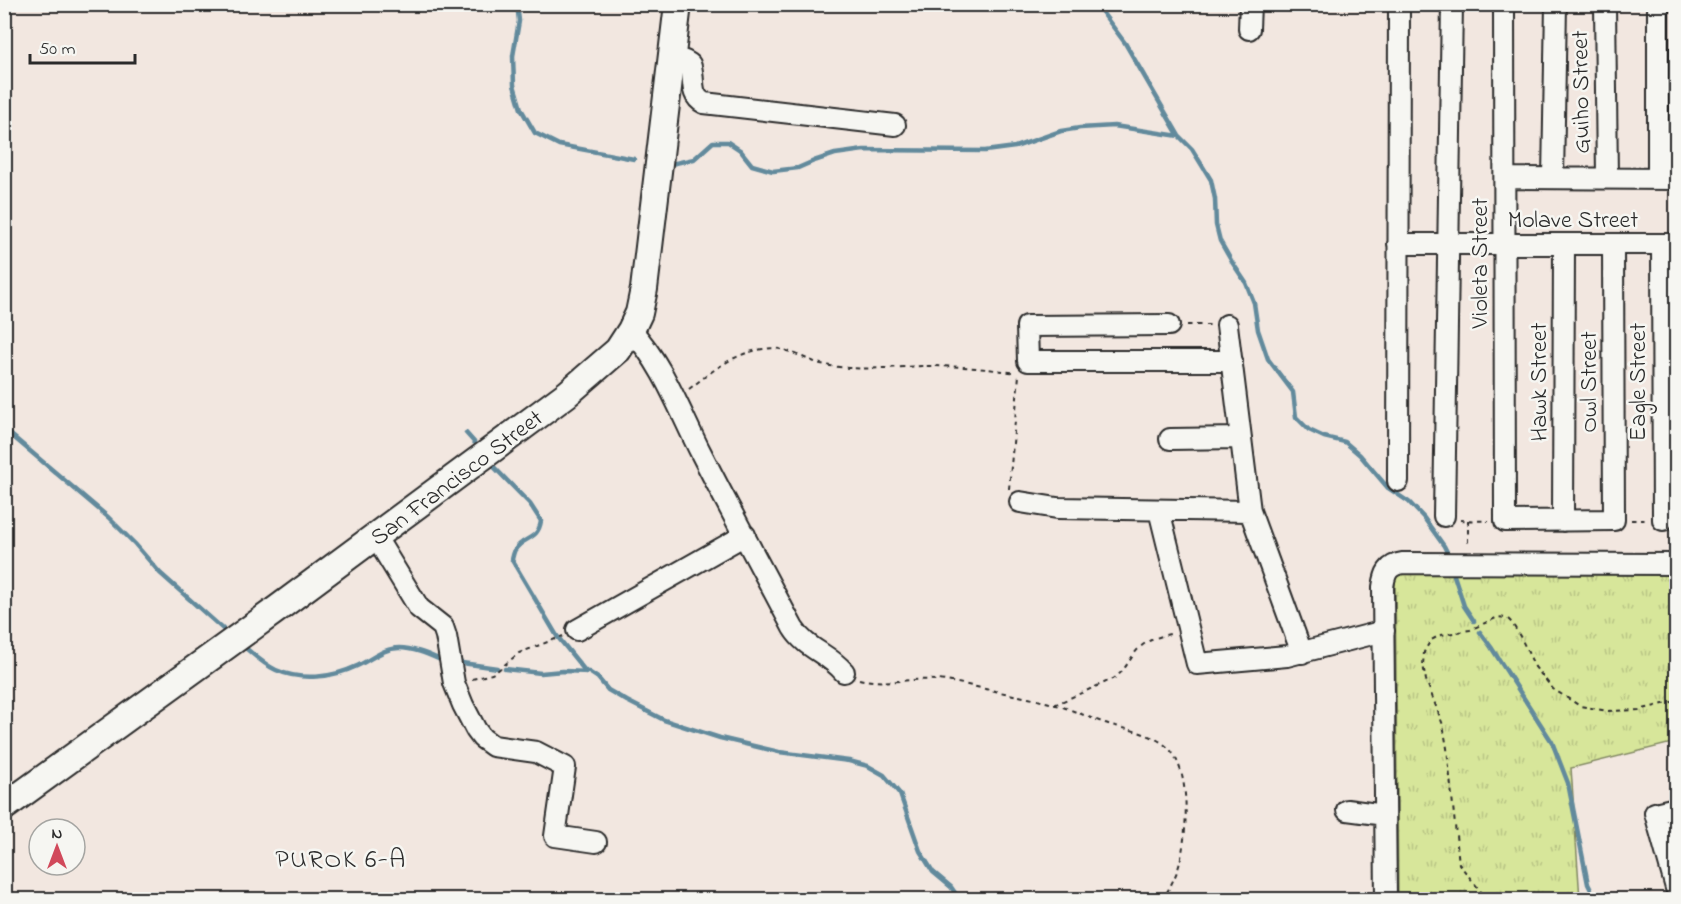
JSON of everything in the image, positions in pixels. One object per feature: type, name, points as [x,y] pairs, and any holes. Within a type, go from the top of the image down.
[{"type":"main road","name":"San Francisco Street","points":[[4,807],[567,394],[618,350],[639,313],[644,289],[678,4]]},
{"type":"street","points":[[1250,4],[1250,28]]},
{"type":"street","points":[[1398,481],[1399,4]]},
{"type":"street","points":[[1444,516],[1452,4]]},
{"type":"street","name":"Violeta Street","points":[[1504,4],[1505,521]]},
{"type":"street","points":[[1553,178],[1556,4]]},
{"type":"street","name":"Guiho Street","points":[[1605,4],[1607,178]]},
{"type":"street","points":[[1505,178],[1667,179],[1658,4]]},
{"type":"street","points":[[672,57],[690,64],[694,94],[704,103],[895,125]]},
{"type":"street","name":"Molave Street","points":[[1398,244],[1670,244]]},
{"type":"street","name":"Hawk Street","points":[[1563,521],[1564,244]]},
{"type":"street","name":"Owl Street","points":[[1563,521],[1614,520],[1613,244]]},
{"type":"street","name":"Eagle Street","points":[[1663,520],[1670,244]]},
{"type":"street","points":[[1169,325],[1027,326],[1028,361],[1232,361]]},
{"type":"street","points":[[1227,325],[1250,511],[1302,653]]},
{"type":"street","points":[[631,330],[649,352],[799,638],[830,659],[844,672]]},
{"type":"street","points":[[1170,439],[1241,438]]},
{"type":"street","points":[[1020,502],[1057,508],[1250,511]]},
{"type":"street","points":[[1159,510],[1197,664],[1302,653],[1384,631]]},
{"type":"street","points":[[1505,521],[1563,521]]},
{"type":"street","points":[[577,630],[745,535]]},
{"type":"street","points":[[375,536],[419,609],[442,627],[446,636],[454,683],[476,730],[493,746],[536,752],[565,767],[555,836],[596,842]]},
{"type":"street","points":[[1386,900],[1383,587],[1384,576],[1389,568],[1403,563],[1677,564]]},
{"type":"street","points":[[1677,808],[1655,813],[1677,888]]},
{"type":"street","points":[[1347,810],[1385,815]]},
{"type":"path","points":[[1169,325],[1227,325]]},
{"type":"path","points":[[675,400],[724,362],[766,348],[789,351],[819,364],[837,367],[956,366],[1019,373],[1009,491],[1010,497],[1020,502]]},
{"type":"path","points":[[1444,516],[1468,520],[1505,521]]},
{"type":"path","points":[[1468,520],[1468,563]]},
{"type":"path","points":[[1490,900],[1459,864],[1448,748],[1443,725],[1426,680],[1423,665],[1424,652],[1431,640],[1441,635],[1470,630],[1498,617],[1507,618],[1521,638],[1535,667],[1547,682],[1553,689],[1580,706],[1608,711],[1639,710],[1677,701]]},
{"type":"path","points":[[1054,705],[1113,679],[1120,674],[1143,644],[1154,638],[1188,629]]},
{"type":"path","points":[[454,683],[492,674],[519,654],[577,630]]},
{"type":"path","points":[[844,672],[852,677],[876,681],[938,680],[982,688],[1054,705],[1162,742],[1180,765],[1185,795],[1184,838],[1180,864],[1163,900]]},
{"type":"green space","points":[[1395,571],[1676,571],[1676,742],[1571,768],[1580,899],[1398,899]]},
{"type":"waterway","points":[[517,4],[519,21],[513,56],[514,85],[521,109],[535,133],[559,145],[634,159]]},
{"type":"waterway","points":[[1096,4],[1125,43],[1179,136],[1192,149],[1211,180],[1220,241],[1246,283],[1254,303],[1258,330],[1268,359],[1293,392],[1296,417],[1309,430],[1324,437],[1345,442],[1360,455],[1388,488],[1409,502],[1424,518],[1449,556]]},
{"type":"waterway","points":[[671,164],[694,159],[713,142],[728,142],[740,150],[752,165],[773,171],[798,168],[835,154],[864,150],[985,151],[1015,147],[1061,131],[1080,128],[1114,126],[1179,136]]},
{"type":"waterway","points":[[4,429],[108,517],[160,573],[223,629]]},
{"type":"waterway","points":[[466,433],[474,442]]},
{"type":"waterway","points":[[494,467],[530,504],[541,521],[537,532],[518,546],[512,560],[557,636],[586,672]]},
{"type":"waterway","points":[[1452,569],[1464,606],[1474,621]]},
{"type":"waterway","points":[[1480,632],[1552,742],[1568,783],[1588,884],[1596,900]]},
{"type":"waterway","points":[[242,645],[262,662],[276,670],[306,677],[347,670],[382,652],[393,649],[405,648],[443,661]]},
{"type":"waterway","points":[[455,662],[497,668]]},
{"type":"waterway","points":[[505,669],[541,673],[589,672],[598,678],[608,690],[664,720],[720,738],[779,752],[849,761],[868,766],[884,775],[900,794],[920,851],[933,872],[951,887],[960,900]]},
{"type":"district","name":"PUROK 6-A","points":[[341,858]]}]
